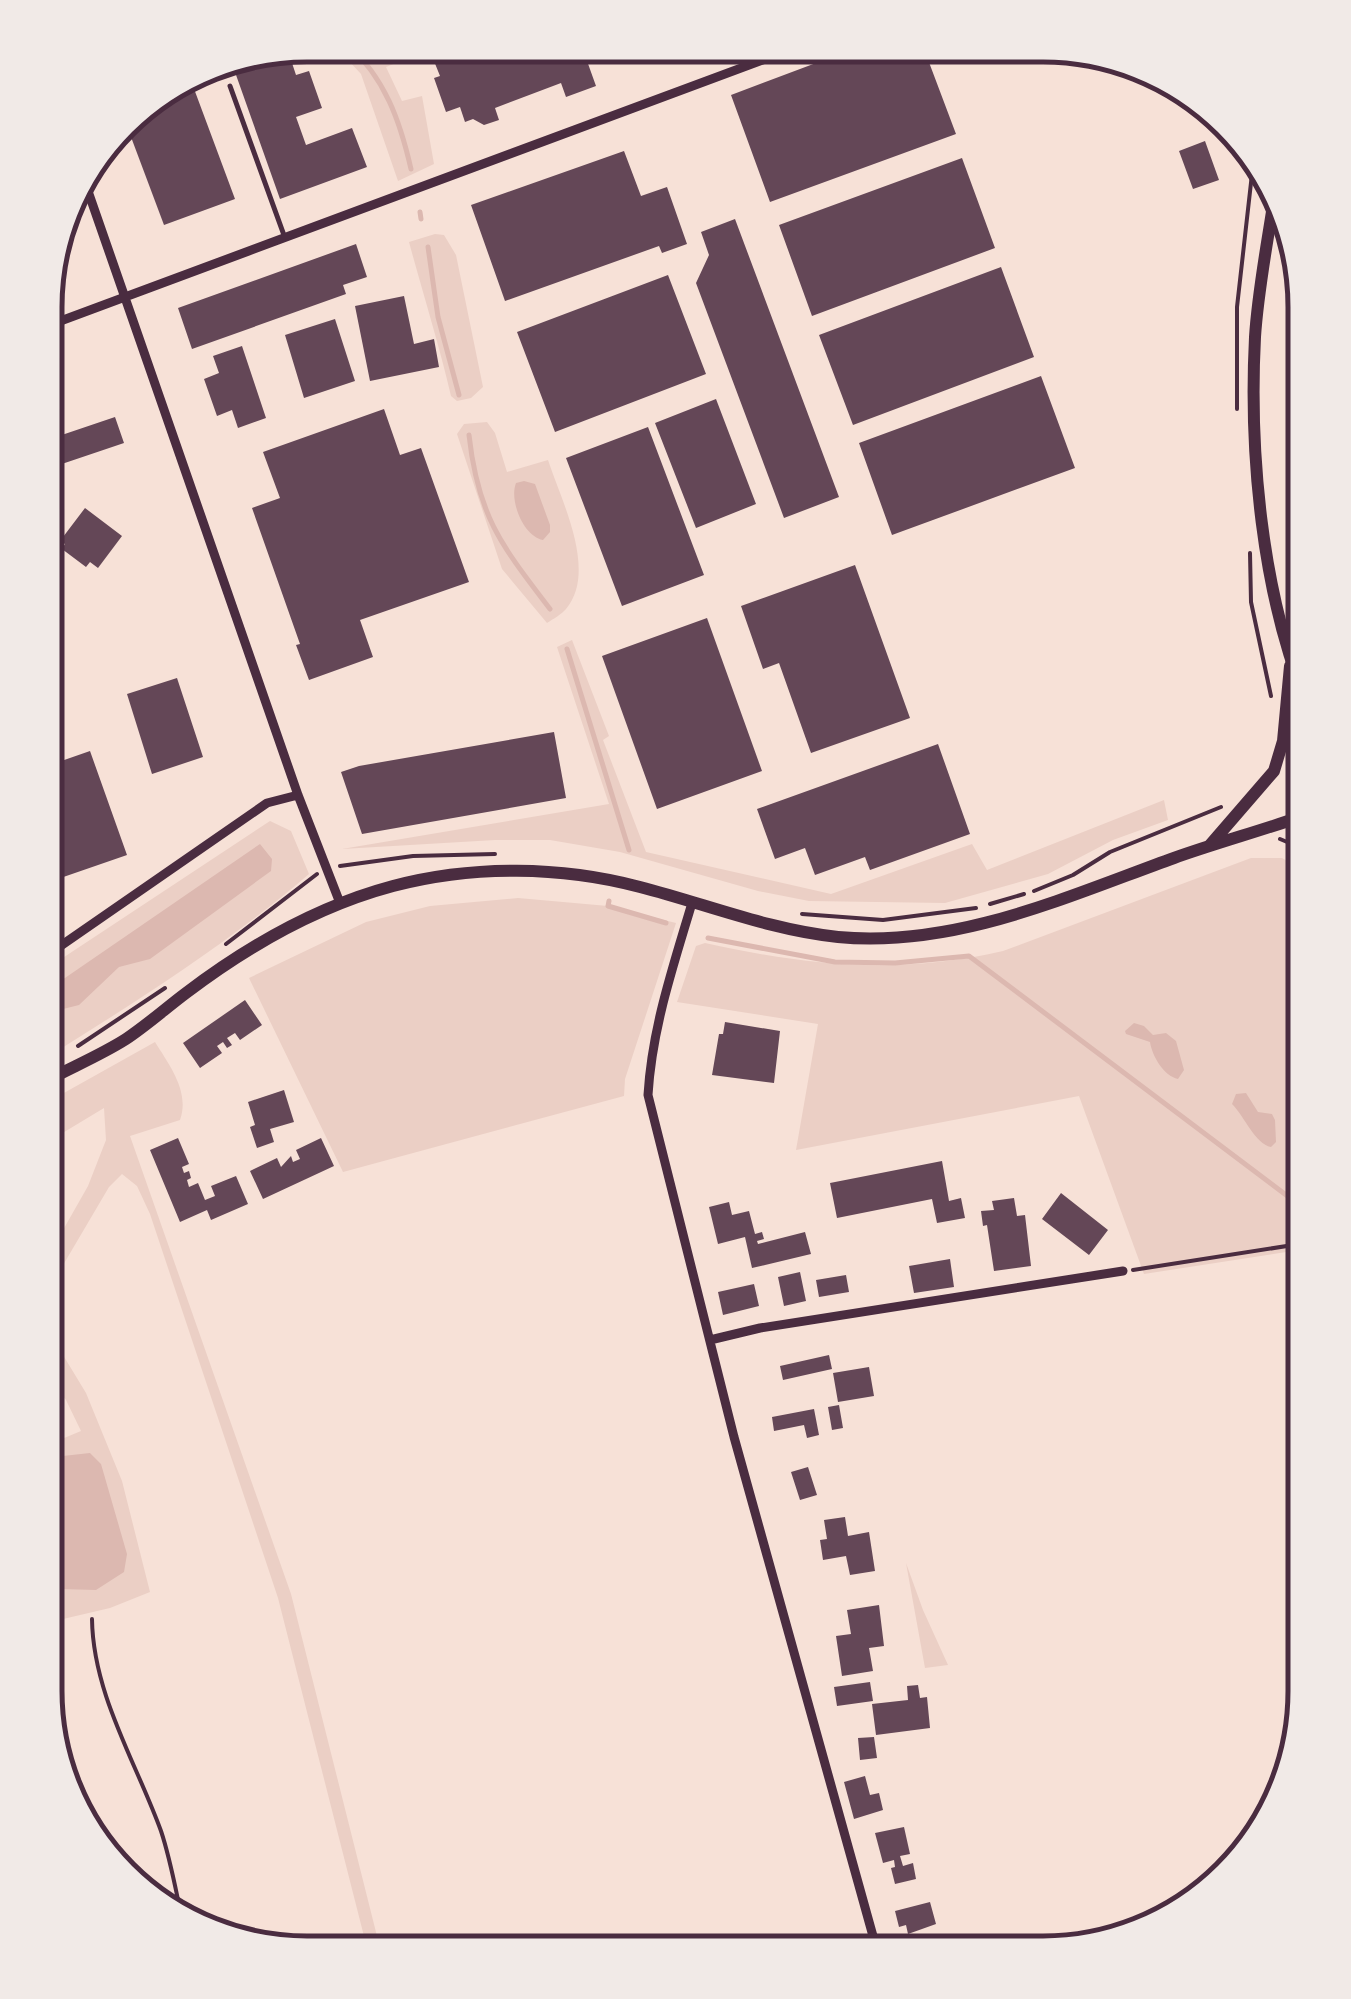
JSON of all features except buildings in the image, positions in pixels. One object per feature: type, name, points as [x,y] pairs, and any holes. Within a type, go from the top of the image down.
[{"type":"main road","points":[[1275,230],[1256,335],[1254,406],[1268,560],[1288,655]]},
{"type":"main road","points":[[1210,845],[1274,771],[1284,741],[1288,690]]},
{"type":"main road","points":[[62,1073],[124,1040],[186,992],[280,932],[340,903],[441,876],[499,871],[559,872],[600,878],[784,929],[840,937],[898,937],[1009,917],[1210,845],[1288,823]]},
{"type":"street","points":[[62,321],[756,62]]},
{"type":"street","points":[[90,196],[298,795],[340,903]]},
{"type":"street","points":[[62,945],[267,803],[298,795]]},
{"type":"street","points":[[692,903],[659,1011],[650,1052],[648,1096],[710,1340],[873,1936]]},
{"type":"street","points":[[710,1340],[760,1328],[1123,1271]]},
{"type":"lane","points":[[230,86],[285,238]]},
{"type":"path","points":[[1238,421],[1237,307],[1252,179]]},
{"type":"path","points":[[1251,542],[1251,602],[1272,706]]},
{"type":"path","points":[[789,912],[883,920],[978,907],[1073,875],[1110,852],[1186,824],[1226,803]]},
{"type":"path","points":[[222,947],[326,869],[412,856],[509,854]]},
{"type":"path","points":[[76,1047],[166,987]]},
{"type":"path","points":[[1123,1271],[1288,1247]]},
{"type":"path","points":[[92,1620],[92,1648],[102,1682],[162,1834],[177,1899]]},
{"type":"shaded area","points":[[351,63],[397,63],[386,67],[402,101],[422,96],[434,164],[398,181],[361,74]]},
{"type":"shaded area","points":[[444,235],[456,255],[483,387],[471,398],[457,401],[451,396],[409,242]]},
{"type":"shaded area","points":[[487,422],[495,433],[507,472],[548,460],[574,535],[579,575],[575,593],[566,609],[547,623],[502,569],[457,434],[464,424]]},
{"type":"shaded area","points":[[516,483],[535,484],[550,525],[543,540],[529,532],[516,507]]},
{"type":"shaded area","points":[[572,640],[609,736],[603,740],[646,852],[831,894],[972,844],[987,870],[1164,800],[1168,820],[1113,840],[1048,874],[945,903],[809,901],[758,891],[620,852],[550,840],[342,849],[609,804],[557,647]]},
{"type":"shaded area","points":[[270,821],[291,831],[309,874],[214,948],[62,1048],[62,958]]},
{"type":"shaded area","points":[[260,844],[272,859],[271,871],[150,959],[119,967],[79,1005],[62,1009],[62,980]]},
{"type":"shaded area","points":[[1251,858],[1288,862],[1288,1252],[1144,1274],[1079,1096],[796,1150],[818,1024],[677,1002],[696,946],[705,943],[854,965],[927,963],[1003,951]]},
{"type":"shaded area","points":[[518,898],[608,906],[676,923],[625,1079],[624,1096],[343,1172],[249,978],[366,922],[430,906]]},
{"type":"shaded area","points":[[1134,1023],[1153,1035],[1166,1033],[1176,1041],[1184,1070],[1178,1079],[1160,1065],[1150,1042],[1126,1034]]},
{"type":"shaded area","points":[[155,1042],[180,1089],[180,1120],[130,1136],[291,1594],[377,1936],[364,1936],[278,1598],[150,1214],[137,1186],[122,1174],[109,1187],[62,1267],[62,1232],[88,1186],[106,1140],[104,1108],[62,1133],[62,1094]]},
{"type":"shaded area","points":[[1246,1093],[1258,1112],[1272,1114],[1275,1120],[1276,1142],[1271,1147],[1255,1136],[1232,1104],[1236,1094]]},
{"type":"shaded area","points":[[62,1353],[86,1393],[122,1481],[150,1592],[110,1608],[62,1619],[62,1439],[81,1431],[62,1395]]},
{"type":"shaded area","points":[[90,1453],[101,1464],[127,1554],[124,1572],[96,1590],[62,1589],[62,1456]]},
{"type":"shaded area","points":[[906,1563],[923,1610],[948,1665],[925,1668]]},
{"type":"waterway","points":[[365,63],[389,101],[411,169]]},
{"type":"waterway","points":[[420,212],[421,219]]},
{"type":"waterway","points":[[428,247],[438,317],[459,395]]},
{"type":"waterway","points":[[469,435],[479,488],[495,529],[550,609]]},
{"type":"waterway","points":[[567,649],[629,850]]},
{"type":"waterway","points":[[609,901],[608,906],[666,923]]},
{"type":"waterway","points":[[708,938],[835,962],[895,963],[969,956],[1288,1196]]}]
